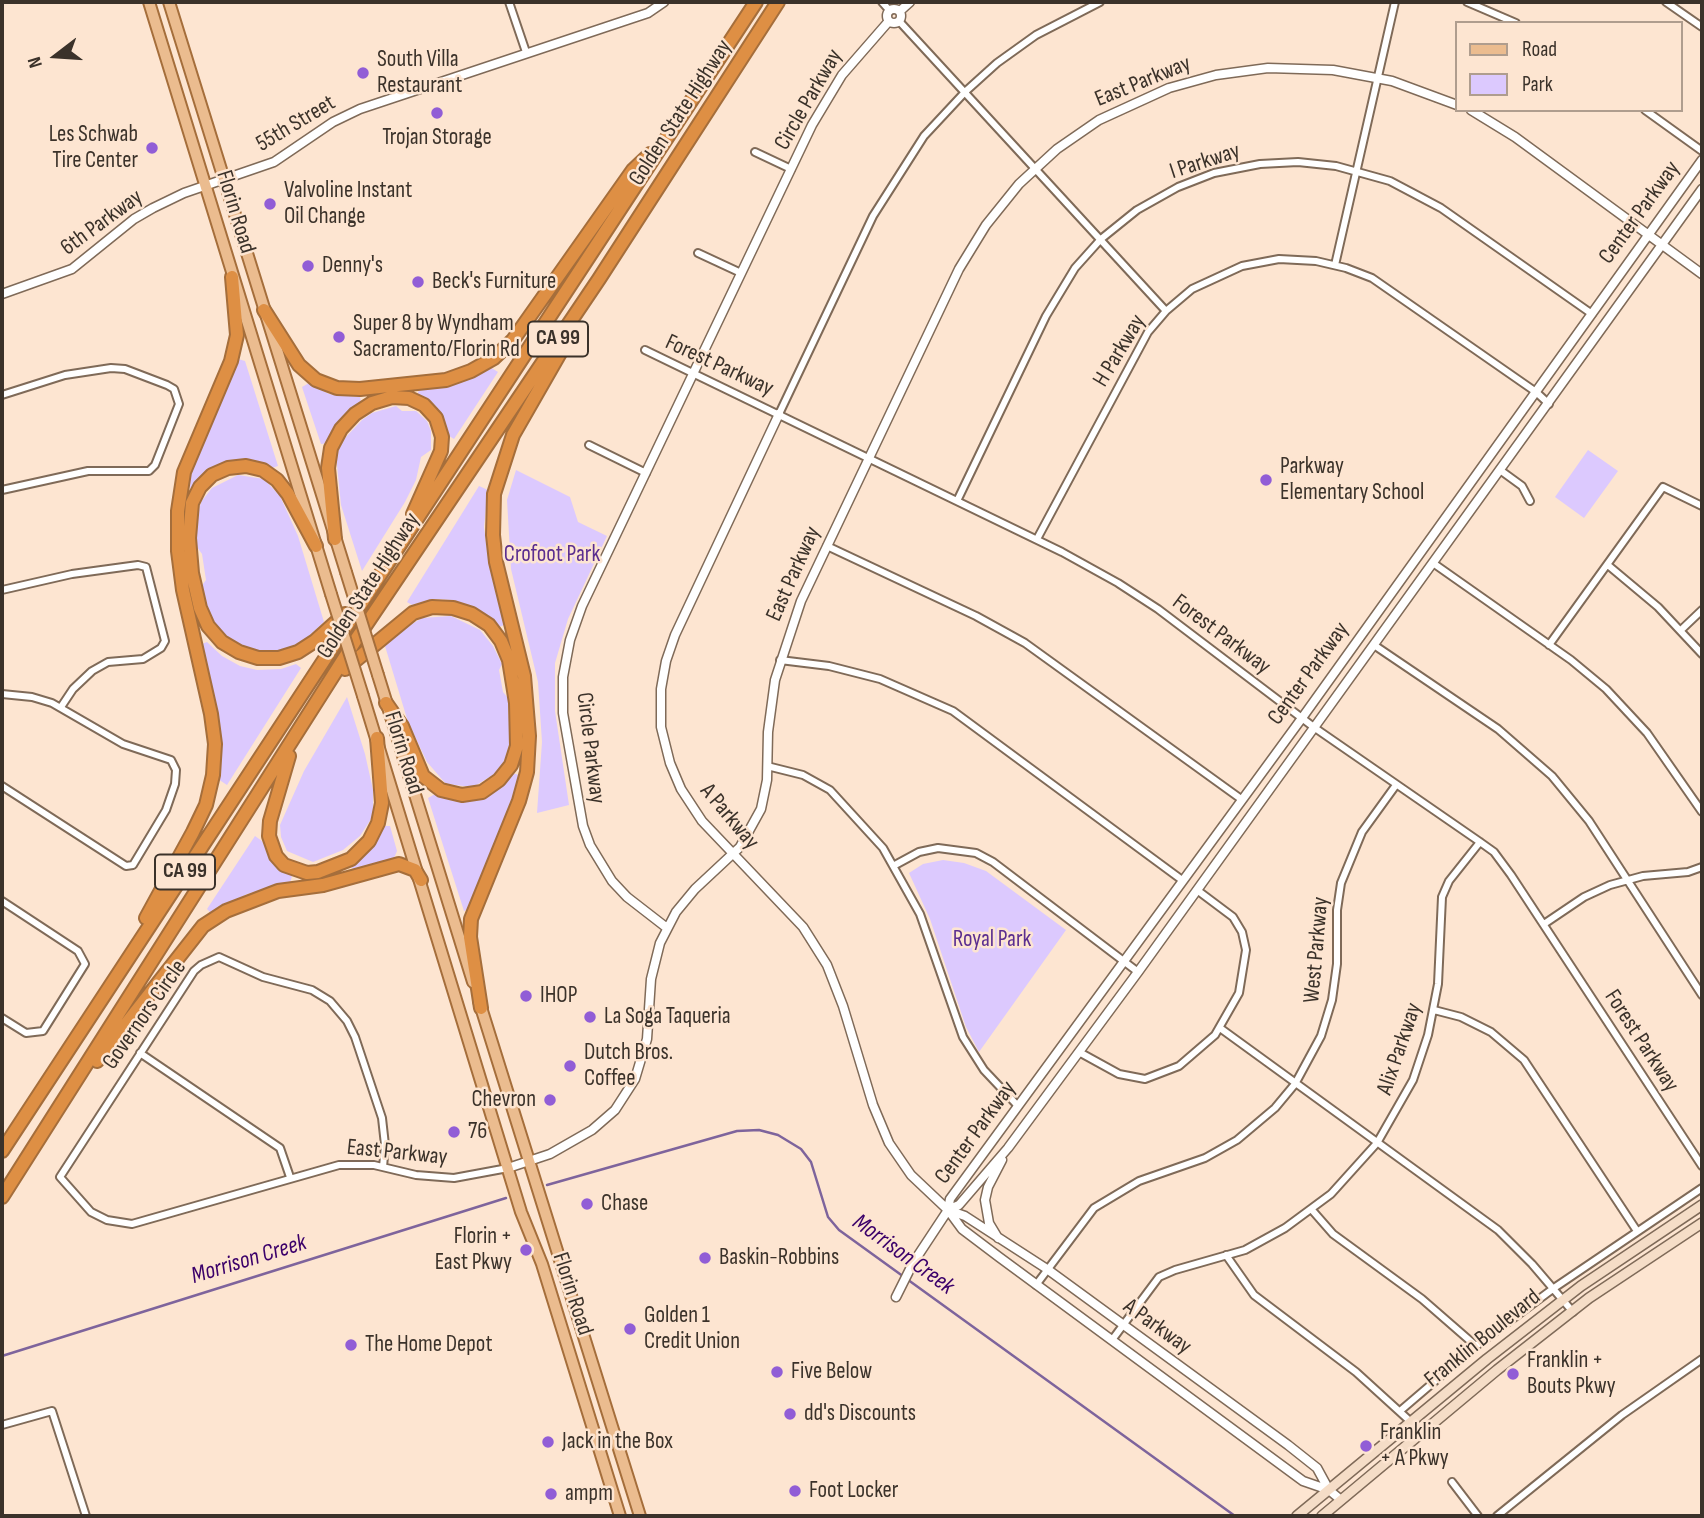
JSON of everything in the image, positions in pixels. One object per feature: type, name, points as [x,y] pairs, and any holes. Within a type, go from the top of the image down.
[{"type":"highway","name":"Golden State Highway","points":[[2,1151],[756,2]]},
{"type":"highway","name":"Golden State Highway","points":[[2,1197],[336,675],[357,638],[599,279],[778,2]]},
{"type":"highway","points":[[264,310],[299,365],[316,380],[337,388],[360,389],[446,380],[471,371],[494,358],[513,340],[633,170],[666,140]]},
{"type":"highway","points":[[100,1001],[193,832],[206,804],[213,775],[215,744],[211,714],[183,590],[178,551],[178,511],[184,472],[231,361],[237,335],[232,277]]},
{"type":"highway","points":[[481,1008],[470,937],[471,919],[519,802],[527,772],[529,736],[524,676],[496,562],[493,535],[495,494],[513,435],[599,279]]},
{"type":"highway","points":[[335,539],[328,468],[331,448],[341,429],[355,414],[372,403],[392,397],[409,398],[424,405],[436,418],[442,437],[441,451],[400,545]]},
{"type":"highway","points":[[316,546],[288,494],[277,480],[263,470],[246,466],[228,468],[212,475],[200,487],[192,503],[189,538],[192,573],[200,608],[208,626],[222,642],[239,653],[258,658],[279,658],[298,652],[369,592]]},
{"type":"highway","points":[[336,675],[369,652],[396,624],[413,613],[443,607],[472,614],[489,625],[501,641],[509,660],[516,703],[517,746],[511,765],[482,792],[462,795],[442,790],[424,776],[402,726],[386,703]]},
{"type":"highway","points":[[294,739],[270,821],[269,836],[276,856],[284,865],[307,873],[331,869],[351,859],[369,841],[378,823],[382,803],[377,738]]},
{"type":"highway","points":[[50,1122],[203,926],[226,911],[278,891],[324,885],[399,864],[415,870],[421,880]]},
{"type":"main road","name":"Florin Road","points":[[149,2],[508,1168],[542,1264],[620,1516]]},
{"type":"main road","name":"Florin Road","points":[[169,2],[639,1516]]},
{"type":"main road","name":"Franklin Boulevard","points":[[1298,1516],[1564,1300],[1702,1205]]},
{"type":"main road","name":"Franklin Boulevard","points":[[1322,1516],[1497,1370],[1573,1312],[1702,1223]]},
{"type":"street","points":[[509,2],[526,52]]},
{"type":"street","name":"55th Street","points":[[223,180],[274,162],[333,122],[360,109],[648,13],[664,2]]},
{"type":"street","points":[[882,2],[890,10],[900,11]]},
{"type":"street","points":[[899,21],[900,11],[910,2]]},
{"type":"street","points":[[779,414],[888,188],[924,136],[966,91],[1036,35],[1100,2]]},
{"type":"street","points":[[1335,264],[1380,78],[1395,2]]},
{"type":"street","points":[[1467,2],[1511,21]]},
{"type":"street","points":[[1667,2],[1702,27]]},
{"type":"street","points":[[1676,9],[1682,2]]},
{"type":"street","points":[[890,10],[889,21],[899,21],[1167,311]]},
{"type":"street","name":"Circle Parkway","points":[[667,928],[612,881],[590,845],[575,798],[562,701],[563,677],[573,627],[791,169],[842,75],[889,21]]},
{"type":"street","name":"East Parkway","points":[[60,1177],[91,1212],[124,1224],[141,1223],[290,1177],[339,1165],[383,1167],[416,1175],[454,1178],[528,1162],[584,1136],[608,1117],[627,1094],[645,1051],[651,979],[667,928],[695,889],[733,854],[751,830],[761,809],[771,706],[780,660],[791,624],[972,246],[1002,204],[1036,167],[1099,120],[1145,97],[1191,81],[1242,71],[1281,68],[1333,70],[1380,78],[1456,105]]},
{"type":"street","points":[[1474,112],[1515,137],[1702,274]]},
{"type":"street","points":[[1648,112],[1702,151]]},
{"type":"street","name":"Circle Parkway","points":[[755,152],[791,169]]},
{"type":"street","name":"Center Parkway","points":[[896,1297],[913,1264],[948,1210],[950,1199],[1302,718],[1702,159]]},
{"type":"street","name":"I Parkway","points":[[957,500],[1055,300],[1075,268],[1101,239],[1153,200],[1214,173],[1279,163],[1317,164],[1357,171],[1390,181],[1424,198],[1592,314]]},
{"type":"street","name":"6th Parkway","points":[[2,294],[72,269],[134,219],[173,197],[223,180]]},
{"type":"street","name":"Center Parkway","points":[[948,1210],[959,1205],[1008,1148],[1079,1052],[1702,189]]},
{"type":"street","points":[[698,253],[741,273]]},
{"type":"street","name":"H Parkway","points":[[1037,539],[1138,348],[1167,311],[1208,280],[1242,266],[1298,259],[1335,264],[1388,288],[1536,392],[1549,404]]},
{"type":"street","name":"Forest Parkway","points":[[645,350],[1037,539],[1118,583],[1158,609],[1315,728],[1480,842],[1499,859],[1544,924],[1702,1166]]},
{"type":"street","points":[[2,395],[96,368],[125,369],[174,389],[179,404],[155,465],[149,471],[88,471],[45,478],[2,490]]},
{"type":"street","name":"A Parkway","points":[[779,414],[675,635],[661,689],[661,727],[677,781],[702,821],[803,928],[816,947],[843,1006],[873,1105],[889,1143],[911,1175],[948,1210],[962,1230],[1303,1481],[1329,1490],[1341,1500]]},
{"type":"street","points":[[589,445],[646,473]]},
{"type":"street","points":[[1500,470],[1522,486],[1530,501]]},
{"type":"street","points":[[1549,645],[1609,566],[1663,487],[1702,506]]},
{"type":"street","points":[[827,547],[976,616],[1025,643],[1241,800]]},
{"type":"street","points":[[1433,563],[1583,669],[1628,710],[1666,757],[1702,812]]},
{"type":"street","points":[[2,590],[72,574],[138,565],[146,567],[165,641],[161,648],[143,659],[108,663],[92,671],[72,689],[61,707]]},
{"type":"street","points":[[1609,566],[1681,630],[1702,654]]},
{"type":"street","points":[[1681,630],[1702,610]]},
{"type":"street","points":[[1374,645],[1499,729],[1532,756],[1583,813],[1702,995]]},
{"type":"street","points":[[780,660],[829,666],[880,679],[953,711],[1182,880]]},
{"type":"street","points":[[2,694],[32,697],[61,707],[123,744],[171,760],[176,770],[170,801],[133,865],[119,863],[2,786]]},
{"type":"street","points":[[767,766],[803,775],[830,790],[869,829],[895,865],[920,915],[963,1037],[984,1070],[1018,1106]]},
{"type":"street","name":"West Parkway","points":[[1036,1285],[1094,1208],[1139,1181],[1205,1158],[1237,1140],[1266,1116],[1295,1084],[1321,1036],[1332,1000],[1338,964],[1337,911],[1341,883],[1362,832],[1396,785]]},
{"type":"street","name":"Alix Parkway","points":[[1112,1340],[1159,1278],[1175,1270],[1265,1240],[1312,1210],[1348,1178],[1377,1143],[1413,1080],[1434,1010],[1443,897],[1449,881],[1480,842]]},
{"type":"street","points":[[895,865],[919,852],[938,848],[976,853],[993,862],[1138,972]]},
{"type":"street","points":[[1544,924],[1584,897],[1626,880],[1702,867]]},
{"type":"street","points":[[1079,1052],[1127,1078],[1154,1078],[1187,1061],[1220,1028],[1242,984],[1246,959],[1245,941],[1233,917],[1197,890]]},
{"type":"street","points":[[2,901],[78,951],[85,960],[84,970],[43,1031],[26,1034],[2,1018]]},
{"type":"street","name":"Governors Circle","points":[[60,1177],[194,971],[219,957],[262,977],[312,990],[330,1001],[355,1037],[384,1127],[383,1167]]},
{"type":"street","points":[[1434,1010],[1461,1017],[1491,1032],[1524,1060],[1637,1231]]},
{"type":"street","points":[[1220,1028],[1498,1230],[1554,1288],[1573,1312]]},
{"type":"street","points":[[140,1053],[281,1148],[290,1177]]},
{"type":"street","points":[[998,1238],[989,1223],[985,1200],[988,1187],[1008,1148]]},
{"type":"street","points":[[1400,1411],[1476,1346],[1554,1288],[1702,1188]]},
{"type":"street","name":"A Parkway","points":[[948,1210],[965,1216],[1047,1269],[1318,1468],[1329,1490]]},
{"type":"street","points":[[1312,1210],[1333,1234],[1422,1299],[1476,1346]]},
{"type":"street","points":[[1226,1255],[1254,1294],[1356,1372],[1411,1423]]},
{"type":"street","points":[[1497,1516],[1622,1415],[1701,1362]]},
{"type":"street","points":[[2,1425],[52,1410],[86,1516]]},
{"type":"street","points":[[1452,1482],[1478,1516]]},
{"type":"green space","points":[[238,359],[245,361],[278,466],[272,468],[256,462],[195,489],[188,487],[192,469]]},
{"type":"green space","points":[[490,367],[498,372],[454,439],[446,434],[417,397],[419,389],[461,381]]},
{"type":"green space","points":[[309,383],[329,394],[360,397],[361,402],[341,420],[328,443],[321,444],[302,387]]},
{"type":"green space","points":[[396,406],[402,411],[416,411],[427,421],[431,431],[431,450],[421,457],[416,480],[405,502],[362,571],[341,505],[336,455],[345,438],[362,420],[372,413]]},
{"type":"green space","points":[[1588,450],[1618,471],[1584,518],[1555,497]]},
{"type":"green space","name":"Crofoot Park","points":[[516,470],[570,497],[578,522],[607,536],[568,619],[555,663],[555,711],[569,805],[537,813],[542,742],[538,682],[511,569],[507,500]]},
{"type":"green space","points":[[238,475],[264,479],[280,496],[298,536],[324,622],[297,647],[283,652],[245,650],[227,639],[209,615],[201,587],[206,580],[202,554],[197,547],[196,522],[201,502],[212,488]]},
{"type":"green space","points":[[479,486],[488,490],[484,527],[489,565],[504,625],[499,627],[468,605],[452,600],[436,599],[412,605],[407,602]]},
{"type":"green space","points":[[451,616],[480,630],[493,646],[502,664],[499,670],[503,692],[508,698],[510,742],[505,759],[498,772],[473,787],[446,784],[427,762],[408,722],[385,646],[395,634],[422,618]]},
{"type":"green space","points":[[207,642],[222,656],[240,666],[257,670],[281,669],[296,664],[301,668],[227,785],[218,779],[221,744],[202,644]]},
{"type":"green space","points":[[347,697],[373,790],[373,816],[360,836],[343,850],[313,862],[287,851],[281,837],[280,825],[304,771]]},
{"type":"green space","points":[[512,773],[519,775],[508,812],[470,909],[464,911],[428,798],[437,793],[461,800],[486,795],[498,789]]},
{"type":"green space","points":[[384,826],[390,826],[397,851],[394,858],[353,870],[351,866],[373,846]]},
{"type":"green space","points":[[255,836],[262,841],[273,863],[292,876],[290,883],[247,894],[212,914],[207,909]]},
{"type":"green space","name":"Royal Park","points":[[943,860],[964,863],[986,871],[1066,930],[979,1052],[966,1027],[930,919],[909,873],[923,864]]},
{"type":"waterway","name":"Morrison Creek","points":[[547,1185],[737,1131],[759,1130],[778,1135],[801,1149],[811,1162],[828,1217],[839,1230],[1235,1516]]},
{"type":"waterway","name":"Morrison Creek","points":[[2,1356],[506,1198]]},
{"type":"place","name":"South Villa Restaurant","points":[[363,73]]},
{"type":"place","name":"Trojan Storage","points":[[437,113]]},
{"type":"place","name":"Les Schwab Tire Center","points":[[152,148]]},
{"type":"place","name":"Valvoline Instant Oil Change","points":[[270,204]]},
{"type":"place","name":"Denny's","points":[[308,266]]},
{"type":"place","name":"Beck's Furniture","points":[[418,282]]},
{"type":"place","name":"Super 8 by Wyndham Sacramento/Florin Rd","points":[[339,337]]},
{"type":"place","name":"Parkway Elementary School","points":[[1266,480]]},
{"type":"place","name":"IHOP","points":[[526,996]]},
{"type":"place","name":"La Soga Taqueria","points":[[590,1017]]},
{"type":"place","name":"Dutch Bros. Coffee","points":[[570,1066]]},
{"type":"place","name":"Chevron","points":[[550,1100]]},
{"type":"place","name":"76","points":[[454,1132]]},
{"type":"place","name":"Chase","points":[[587,1204]]},
{"type":"place","name":"Florin + East Pkwy","points":[[526,1250]]},
{"type":"place","name":"Baskin-Robbins","points":[[705,1258]]},
{"type":"place","name":"Golden 1 Credit Union","points":[[630,1329]]},
{"type":"place","name":"The Home Depot","points":[[351,1345]]},
{"type":"place","name":"Five Below","points":[[777,1372]]},
{"type":"place","name":"Franklin + Bouts Pkwy","points":[[1513,1374]]},
{"type":"place","name":"dd's Discounts","points":[[790,1414]]},
{"type":"place","name":"Jack in the Box","points":[[548,1442]]},
{"type":"place","name":"Franklin + A Pkwy","points":[[1366,1446]]},
{"type":"place","name":"Foot Locker","points":[[795,1491]]},
{"type":"place","name":"ampm","points":[[551,1494]]}]
